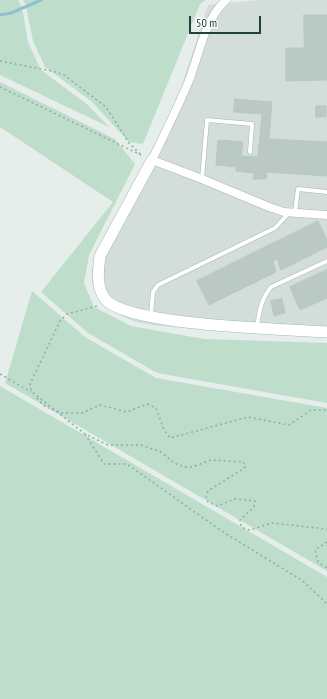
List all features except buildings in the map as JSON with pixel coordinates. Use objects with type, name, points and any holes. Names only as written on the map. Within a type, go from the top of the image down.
[{"type":"street","points":[[226,0],[210,22],[186,87],[146,159],[100,256],[98,273],[100,286],[106,299],[113,306],[151,317],[229,326],[327,332]]},
{"type":"street","points":[[146,159],[202,179],[269,207],[293,212],[327,215]]},
{"type":"lane","points":[[202,179],[207,120],[252,124],[250,152]]},
{"type":"lane","points":[[151,317],[153,292],[158,285],[275,228],[293,212],[298,189],[327,192]]},
{"type":"lane","points":[[256,327],[260,304],[265,294],[271,287],[327,261]]},
{"type":"path","points":[[0,62],[52,71],[64,76],[106,107],[128,143],[146,159]]},
{"type":"path","points":[[0,87],[146,159]]},
{"type":"path","points":[[32,392],[30,384],[60,321],[67,314],[97,306],[99,301]]},
{"type":"path","points":[[0,374],[32,392],[50,408],[85,434],[108,445],[141,445],[161,452],[174,463],[185,467],[192,467],[210,460],[243,462],[246,466],[243,469],[208,491],[206,496],[208,502],[217,506],[235,499],[255,501],[254,508],[240,520],[241,526],[245,529],[250,530],[272,523],[327,530]]},
{"type":"path","points":[[50,408],[62,412],[82,413],[100,405],[127,412],[147,404],[156,408],[164,430],[170,438],[248,417],[289,425],[311,410],[327,410]]},
{"type":"path","points":[[85,434],[104,464],[127,464],[223,532],[303,581],[327,604]]},
{"type":"path","points":[[327,542],[315,550],[318,562],[327,568]]},
{"type":"shaded area","points":[[259,0],[327,0],[327,338],[158,326],[135,322],[120,315],[98,296],[92,283],[92,268],[96,253],[149,158],[179,94],[208,5]]},
{"type":"green space","points":[[0,0],[18,0],[22,7],[28,42],[41,70],[88,105],[109,127],[0,75]]},
{"type":"green space","points":[[23,0],[206,0],[200,4],[143,144],[129,142],[91,101],[45,67],[33,41],[26,6]]},
{"type":"green space","points":[[0,82],[115,139],[135,164],[89,255],[84,283],[94,307],[131,326],[204,339],[327,343],[327,403],[157,373],[88,333],[41,292],[113,202],[0,127]]},
{"type":"green space","points":[[32,291],[85,337],[156,378],[327,408],[327,571],[5,383]]},
{"type":"green space","points":[[0,386],[327,577],[327,699],[0,699]]},
{"type":"waterway","points":[[0,15],[11,13],[41,0]]}]
